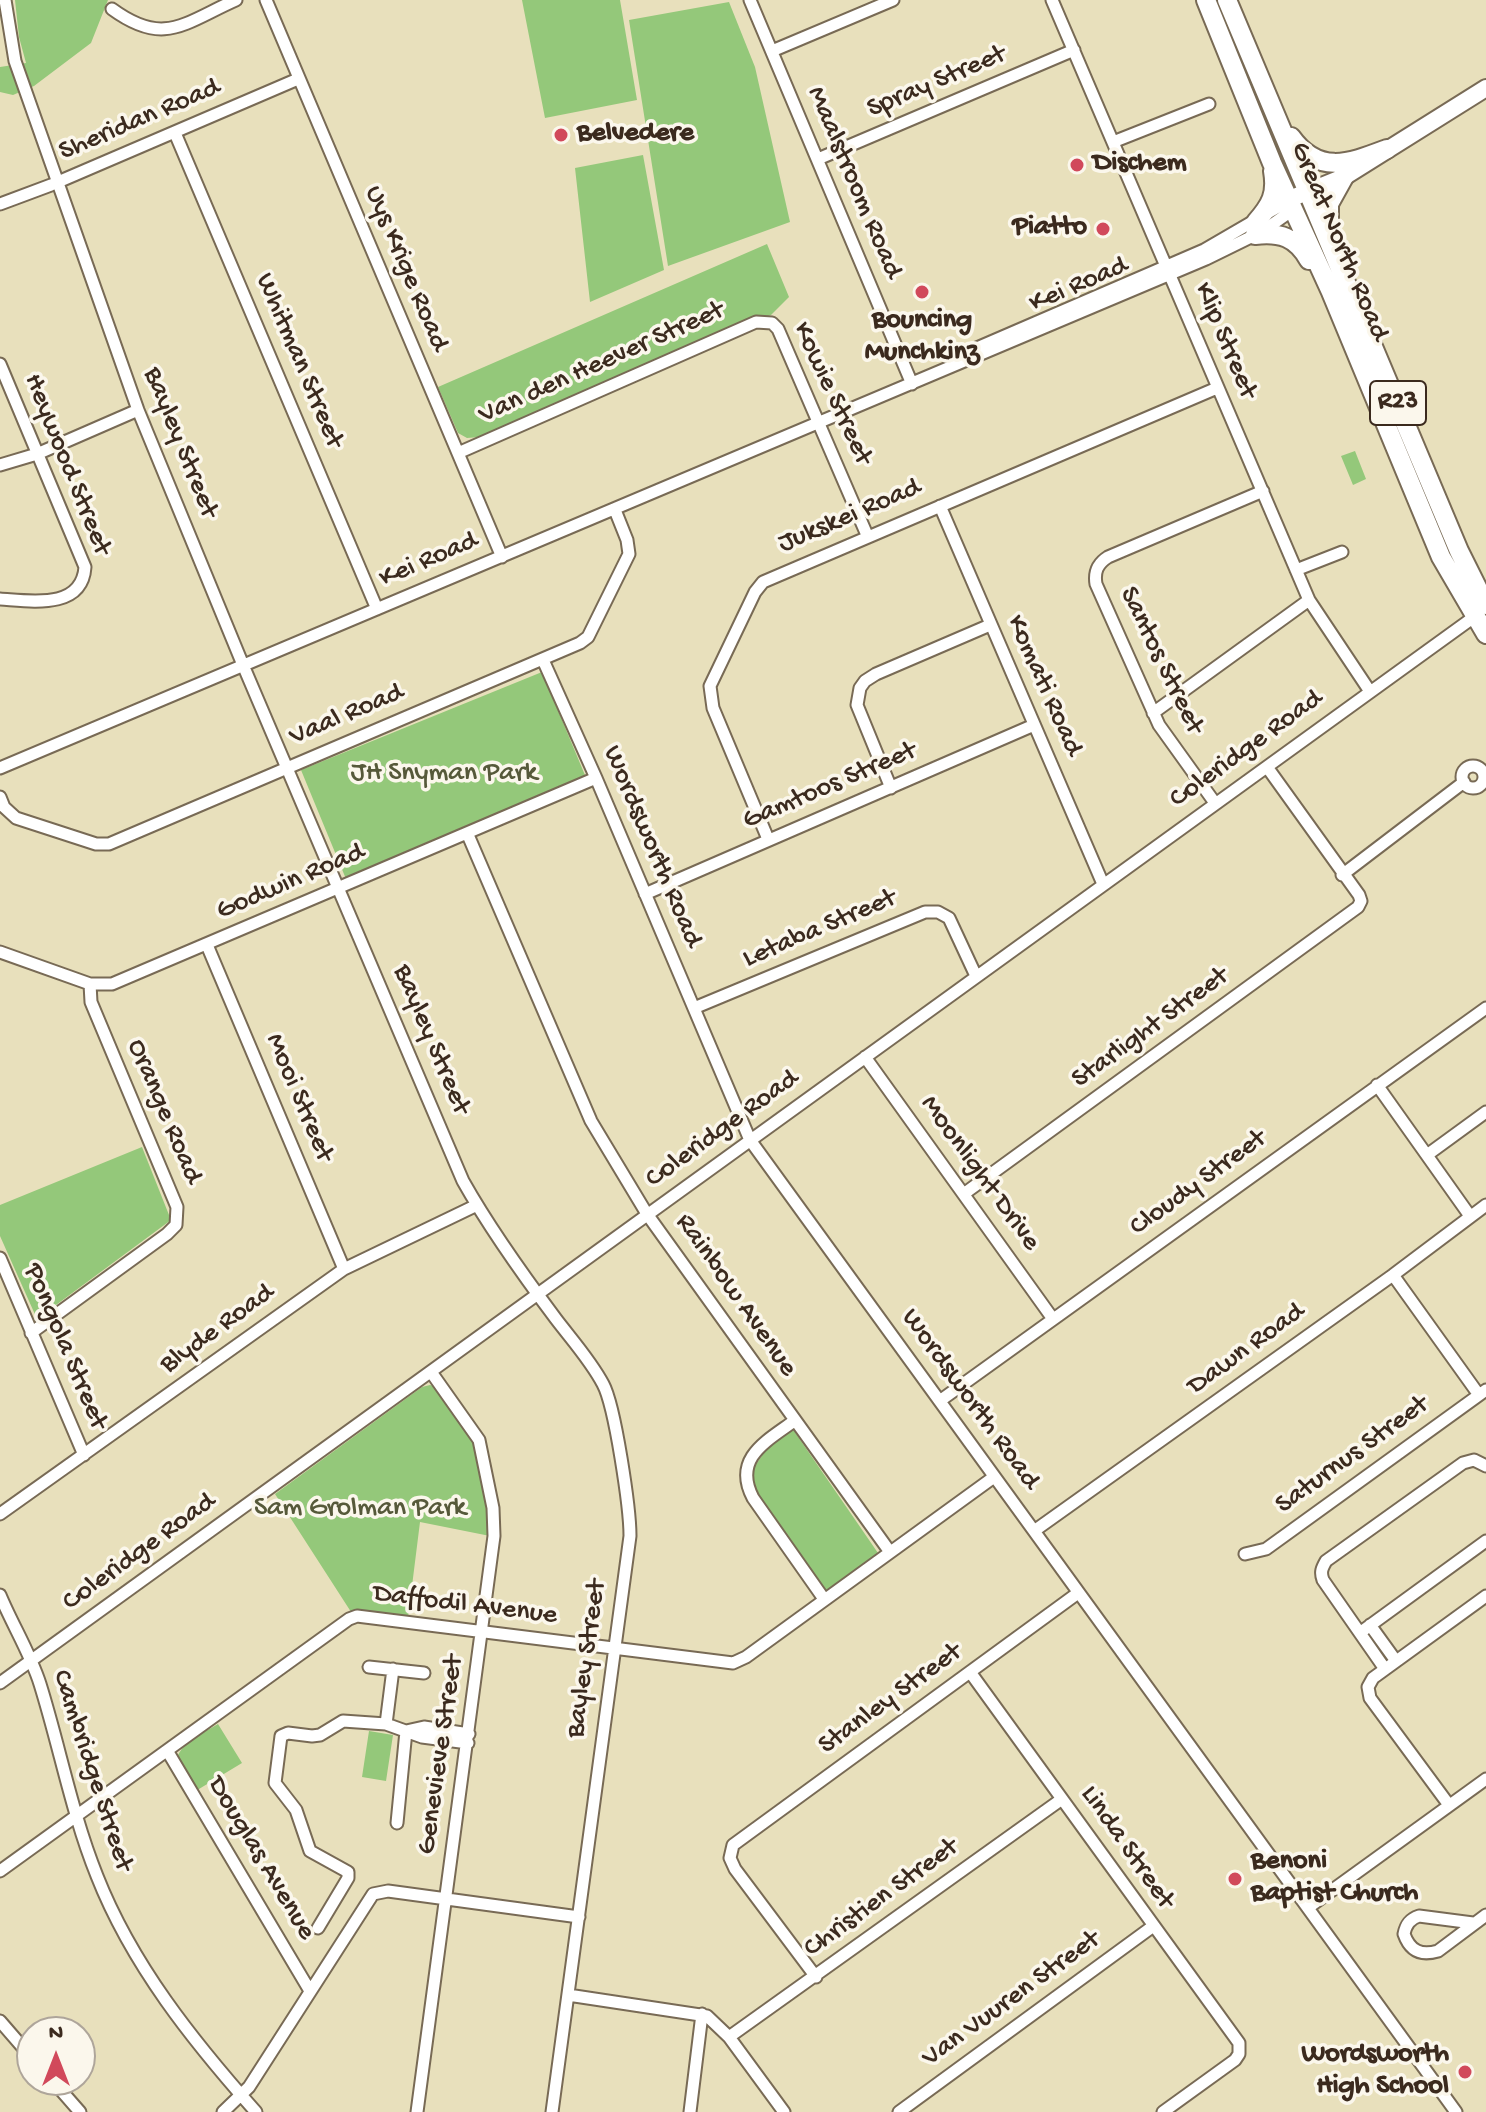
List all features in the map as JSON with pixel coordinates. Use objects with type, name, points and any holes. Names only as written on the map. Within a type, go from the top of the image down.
[{"type":"main road","name":"Great North Road","points":[[1206,0],[1272,163],[1329,240],[1464,563],[1486,634]]},
{"type":"main road","name":"Great North Road","points":[[1227,0],[1278,119],[1331,292],[1441,557],[1480,611]]},
{"type":"main road","points":[[1278,119],[1300,150],[1321,161],[1348,163],[1387,149]]},
{"type":"main road","points":[[1272,163],[1275,192],[1255,229],[1297,242],[1331,292]]},
{"type":"main road","points":[[1329,240],[1329,204],[1344,177]]},
{"type":"street","name":"Bayley Street","points":[[5,0],[15,61],[138,410],[463,1181],[607,1393],[630,1523],[552,2112]]},
{"type":"street","points":[[112,9],[128,21],[161,31],[236,0]]},
{"type":"street","name":"Uys Krige Road","points":[[266,0],[502,557]]},
{"type":"street","name":"Maalstroom Road","points":[[750,0],[910,382]]},
{"type":"street","points":[[772,51],[893,0]]},
{"type":"street","name":"Klip Street","points":[[1052,0],[1309,600],[1369,690]]},
{"type":"street","name":"Spray Street","points":[[818,159],[1074,50]]},
{"type":"street","name":"Sheridan Road","points":[[0,204],[298,79]]},
{"type":"street","points":[[1301,200],[1344,177],[1486,88]]},
{"type":"street","points":[[1113,142],[1209,104]]},
{"type":"street","name":"Whitman Street","points":[[175,133],[377,609]]},
{"type":"street","name":"Kei Road","points":[[0,768],[820,422],[910,382],[1003,335],[1168,270],[1255,229],[1301,200]]},
{"type":"street","name":"Van den Heever Street","points":[[458,453],[756,322],[766,322]]},
{"type":"street","name":"Kowie Street","points":[[766,322],[778,329],[867,535]]},
{"type":"street","name":"Heywood Street","points":[[0,364],[83,560],[84,576],[71,595],[45,601],[0,599]]},
{"type":"street","name":"Jukskei Road","points":[[768,839],[713,708],[710,686],[755,592],[763,582],[1217,388]]},
{"type":"street","points":[[0,465],[37,454],[138,410]]},
{"type":"street","name":"Santos Street","points":[[1215,803],[1168,740],[1153,713],[1096,584],[1097,567],[1108,557],[1263,491]]},
{"type":"street","name":"Komati Road","points":[[940,506],[1103,884]]},
{"type":"street","name":"Vaal Road","points":[[0,797],[4,807],[16,818],[96,844],[105,844],[580,643],[588,637],[627,560],[627,540],[615,510]]},
{"type":"street","points":[[1296,570],[1342,552]]},
{"type":"street","points":[[1153,713],[1309,600]]},
{"type":"street","name":"Coleridge Road","points":[[0,1683],[1480,611]]},
{"type":"street","points":[[891,788],[857,705],[860,688],[876,674],[990,625]]},
{"type":"street","name":"Wordsworth Road","points":[[543,660],[750,1140],[1456,2112]]},
{"type":"street","name":"Gamtoos Street","points":[[645,894],[1034,725]]},
{"type":"street","points":[[1267,767],[1342,875],[1464,782]]},
{"type":"street","name":"Godwin Road","points":[[0,952],[90,984],[112,984],[596,778]]},
{"type":"street","name":"Rainbow Avenue","points":[[468,835],[583,1106],[647,1214],[890,1552]]},
{"type":"street","name":"Starlight Street","points":[[965,1193],[1349,916],[1361,901],[1342,875]]},
{"type":"street","name":"Letaba Street","points":[[694,1008],[925,912],[938,912],[949,918],[976,976]]},
{"type":"street","name":"Mooi Street","points":[[207,945],[344,1269]]},
{"type":"street","name":"Orange Road","points":[[31,1333],[167,1234],[177,1220],[177,1207],[91,1002],[90,984]]},
{"type":"street","name":"Cloudy Street","points":[[941,1400],[1486,1008]]},
{"type":"street","name":"Moonlight Drive","points":[[865,1057],[1053,1319]]},
{"type":"street","points":[[1377,1085],[1470,1216]]},
{"type":"street","points":[[1427,1155],[1486,1112]]},
{"type":"street","name":"Blyde Road","points":[[0,1514],[344,1269],[477,1205]]},
{"type":"street","name":"Dawn Road","points":[[1034,1531],[1486,1205]]},
{"type":"street","name":"Pongola Street","points":[[0,1258],[84,1455]]},
{"type":"street","points":[[1393,1275],[1483,1393]]},
{"type":"street","name":"Genevieve Street","points":[[417,2112],[494,1536],[493,1508],[479,1440],[431,1372]]},
{"type":"street","name":"Saturnus Street","points":[[1245,1554],[1266,1549],[1483,1393]]},
{"type":"street","points":[[794,1421],[754,1452],[748,1465],[747,1482],[753,1498],[824,1599]]},
{"type":"street","points":[[1396,1661],[1323,1580],[1321,1573],[1326,1561],[1463,1463],[1472,1459],[1486,1466]]},
{"type":"street","name":"Daffodil Avenue","points":[[0,1871],[349,1619],[367,1616],[733,1663],[746,1657],[994,1477]]},
{"type":"street","points":[[1366,1628],[1486,1541]]},
{"type":"street","name":"Stanley Street","points":[[816,1977],[735,1869],[730,1858],[733,1845],[1078,1593]]},
{"type":"street","name":"Cambridge Street","points":[[0,1595],[39,1682],[76,1817],[97,1878],[121,1929],[195,2042],[256,2112]]},
{"type":"street","points":[[1449,1805],[1370,1698],[1369,1683],[1486,1596]]},
{"type":"street","points":[[1366,1628],[1385,1669]]},
{"type":"street","points":[[369,1667],[424,1673]]},
{"type":"street","points":[[386,1724],[393,1669]]},
{"type":"street","name":"Linda Street","points":[[970,1672],[1152,1927],[1236,2038],[1239,2052],[1235,2060],[1163,2112]]},
{"type":"street","points":[[318,1928],[348,1878],[348,1872],[308,1848],[296,1810],[275,1783],[278,1741],[285,1733],[320,1735],[343,1721],[386,1724],[422,1737],[468,1739]]},
{"type":"street","points":[[397,1823],[406,1731]]},
{"type":"street","name":"Douglas Avenue","points":[[168,1752],[310,1991]]},
{"type":"street","points":[[1309,1907],[1486,1779]]},
{"type":"street","name":"Christien Street","points":[[729,2037],[1062,1799]]},
{"type":"street","points":[[223,2112],[241,2095],[270,2056],[371,1896],[382,1891],[579,1917]]},
{"type":"street","points":[[1473,1923],[1419,1916],[1405,1926],[1404,1934],[1419,1954],[1428,1954],[1438,1951],[1486,1915]]},
{"type":"street","name":"Van Vuuren Street","points":[[899,2112],[1152,1927]]},
{"type":"street","points":[[568,1995],[702,2014],[729,2037],[784,2112]]},
{"type":"street","points":[[690,2112],[702,2014]]},
{"type":"street","points":[[0,2021],[16,2040]]},
{"type":"street","points":[[66,2096],[80,2112]]},
{"type":"green space","points":[[15,0],[108,0],[91,43],[34,86],[13,95],[0,92],[0,67],[26,63],[19,37]]},
{"type":"green space","points":[[522,0],[620,0],[637,100],[545,118]]},
{"type":"green space","points":[[729,2],[755,67],[790,222],[668,266],[629,20]]},
{"type":"green space","points":[[643,155],[664,270],[590,302],[575,168]]},
{"type":"green space","points":[[767,244],[789,297],[771,315],[480,437],[467,438],[458,433],[438,387]]},
{"type":"green space","points":[[1355,451],[1366,479],[1353,485],[1341,456]]},
{"type":"green space","name":"JH Snyman Park","points":[[542,672],[587,780],[346,879],[301,770]]},
{"type":"green space","points":[[142,1147],[171,1220],[37,1319],[0,1236],[0,1205]]},
{"type":"green space","name":"Sam Grolman Park","points":[[434,1386],[477,1448],[490,1536],[420,1522],[408,1618],[353,1615],[275,1494],[422,1387]]},
{"type":"green space","points":[[792,1428],[878,1553],[825,1595],[755,1498],[751,1472],[769,1445]]},
{"type":"green space","points":[[218,1724],[242,1763],[194,1792],[175,1763],[186,1744]]},
{"type":"green space","points":[[369,1731],[393,1735],[386,1781],[362,1777]]},
{"type":"place","name":"Belvedere","points":[[561,135]]},
{"type":"place","name":"Dischem","points":[[1077,165]]},
{"type":"place","name":"Piatto","points":[[1103,229]]},
{"type":"place","name":"Bouncing Munchkinz","points":[[922,292]]},
{"type":"place","name":"Benoni Baptist Church","points":[[1235,1879]]},
{"type":"place","name":"Wordsworth High School","points":[[1465,2072]]}]
